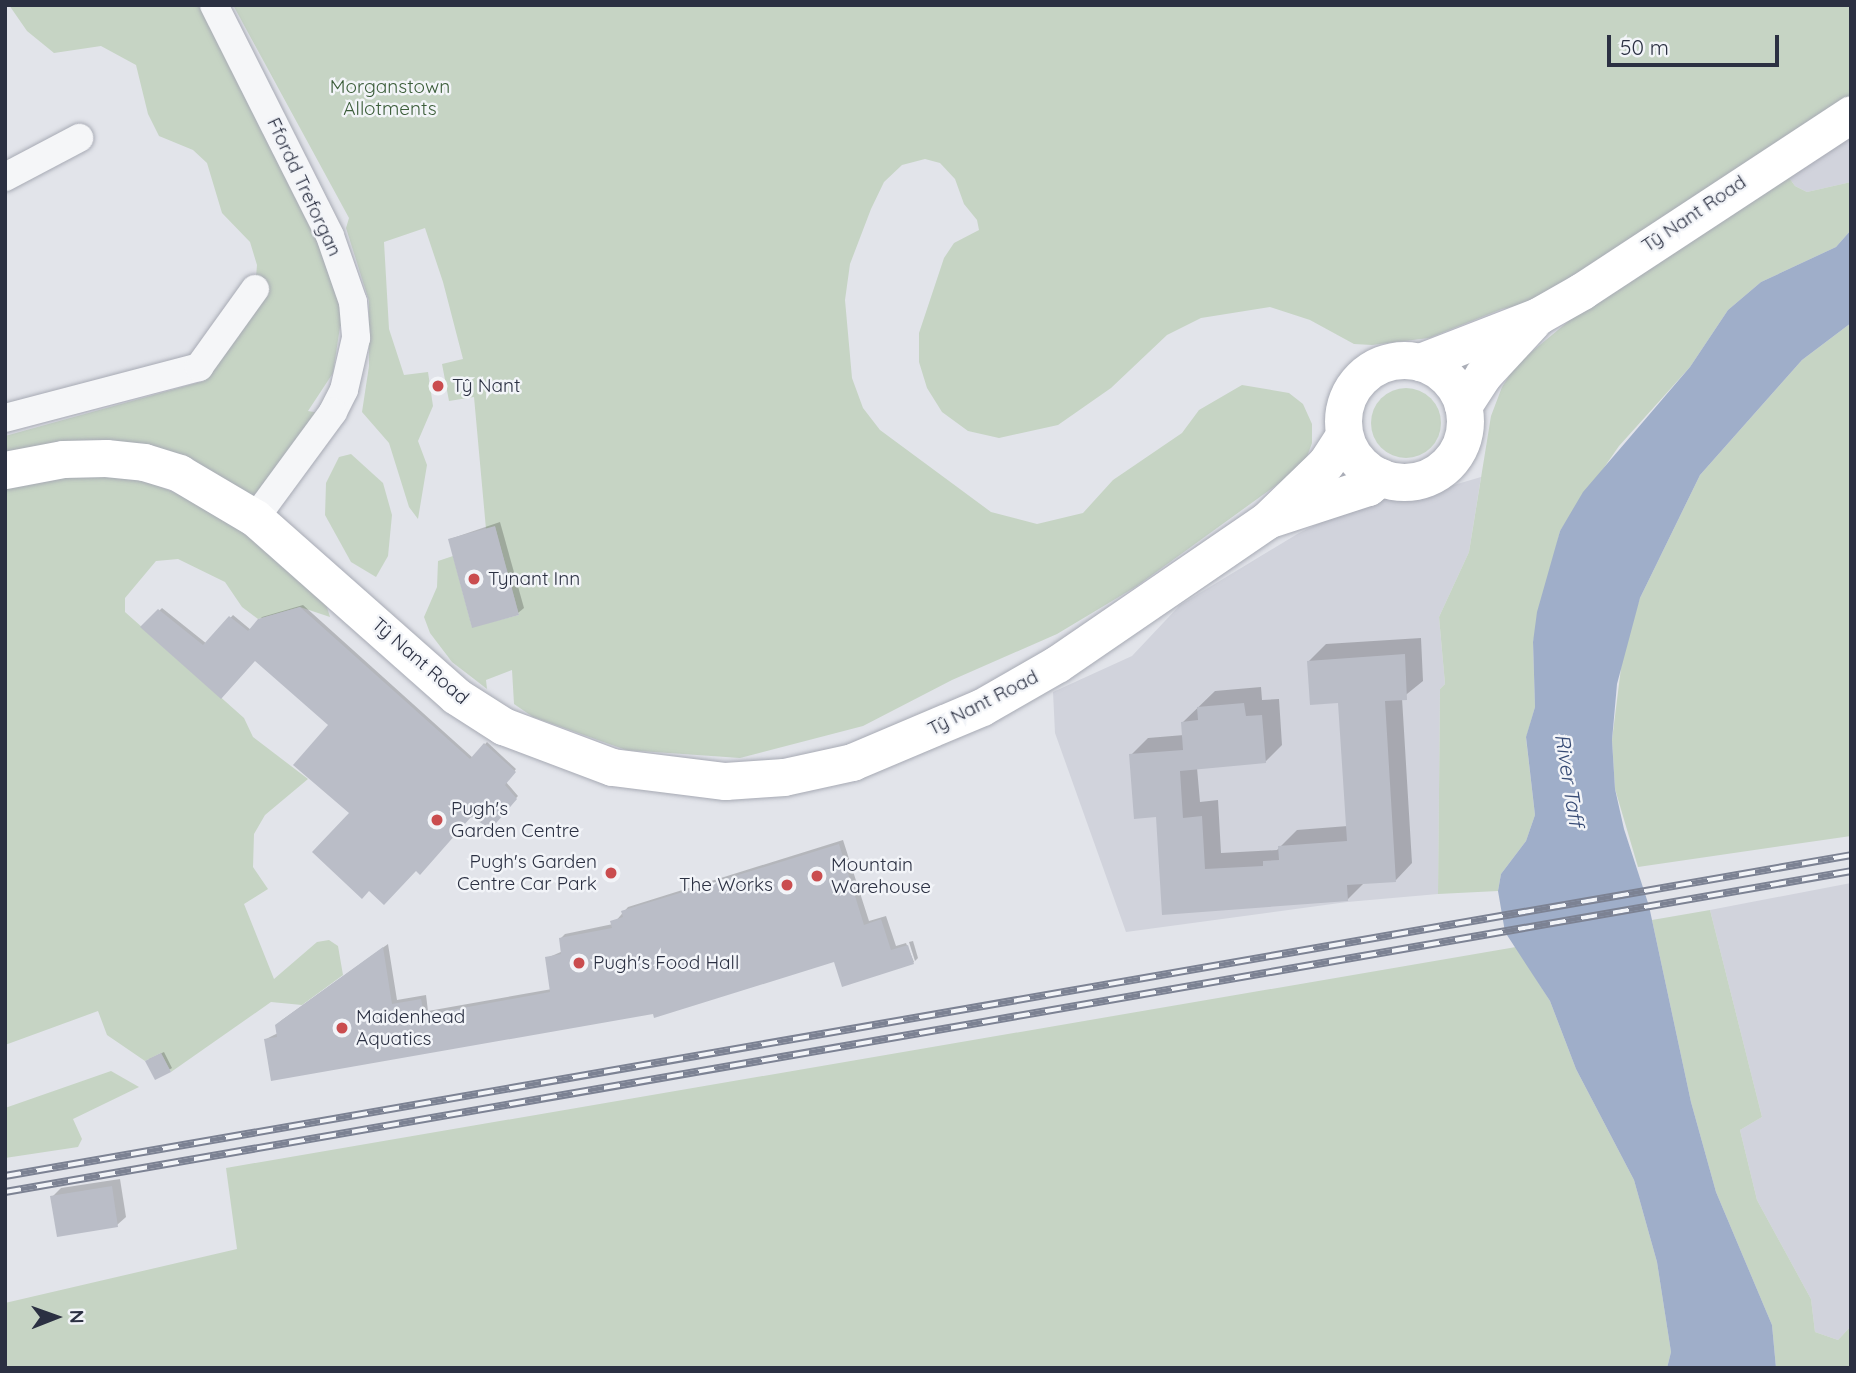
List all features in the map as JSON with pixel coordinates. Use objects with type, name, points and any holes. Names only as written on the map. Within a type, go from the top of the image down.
[{"type":"main road","name":"Tŷ Nant Road","points":[[5,470],[63,459],[144,462],[220,494],[255,518],[456,696],[503,726],[612,767],[725,781],[784,777],[852,762],[982,707],[1057,664],[1266,521],[1326,463],[1344,435],[1343,414],[1349,393],[1362,376],[1380,365],[1420,362],[1538,316],[1851,114]]},
{"type":"main road","name":"Tŷ Nant Road","points":[[1266,521],[1368,487],[1380,477],[1411,482],[1432,476],[1448,463],[1465,427],[1463,406],[1483,375],[1538,316]]},
{"type":"main road","points":[[1420,362],[1447,379],[1463,406]]},
{"type":"main road","points":[[1344,435],[1352,455],[1380,477]]},
{"type":"street","name":"Ffordd Treforgan","points":[[214,5],[330,236],[353,302],[356,338],[344,390],[333,412],[255,518]]},
{"type":"street","points":[[5,177],[79,138]]},
{"type":"street","points":[[5,418],[199,367],[255,289]]},
{"type":"shaded area","points":[[1851,135],[1851,182],[1807,192],[1795,186],[1785,172]]},
{"type":"shaded area","points":[[1481,477],[1469,552],[1439,617],[1445,684],[1440,689],[1438,894],[1347,902],[1126,932],[1055,733],[1053,692],[1132,656],[1180,605],[1299,533],[1372,498],[1430,492]]},
{"type":"shaded area","points":[[1851,883],[1851,1326],[1838,1340],[1815,1332],[1811,1299],[1757,1200],[1740,1130],[1762,1117],[1710,910]]},
{"type":"green space","points":[[9,5],[214,5],[353,302],[340,327],[333,373],[308,411],[331,415],[255,518],[179,473],[5,470],[5,436],[204,381],[199,367],[255,289],[257,265],[250,242],[222,213],[207,163],[193,150],[159,136],[148,114],[136,65],[101,46],[54,53],[27,31]]},
{"type":"green space","name":"Morganstown Allotments","points":[[233,5],[1851,5],[1851,102],[1785,172],[1795,186],[1807,192],[1851,182],[1851,230],[1836,247],[1761,282],[1728,310],[1690,367],[1619,446],[1560,531],[1533,642],[1535,707],[1526,738],[1535,815],[1526,841],[1501,874],[1498,891],[1438,894],[1440,689],[1445,684],[1439,617],[1469,552],[1491,416],[1502,387],[1516,365],[1588,305],[1534,302],[1502,309],[1429,338],[1372,345],[1354,344],[1310,320],[1270,307],[1201,318],[1167,335],[1111,388],[1058,425],[999,438],[968,431],[942,412],[927,388],[919,362],[919,333],[944,258],[954,243],[979,230],[977,220],[964,204],[955,179],[940,163],[925,159],[902,165],[884,182],[871,209],[850,264],[845,300],[852,378],[863,408],[880,430],[991,512],[1037,524],[1083,513],[1113,480],[1182,433],[1199,410],[1242,385],[1289,393],[1303,404],[1312,424],[1312,443],[1304,465],[1137,586],[1057,634],[952,680],[863,726],[740,758],[626,750],[533,717],[514,704],[512,670],[486,680],[487,689],[452,662],[430,633],[424,617],[437,587],[438,561],[453,556],[472,627],[519,615],[495,527],[486,529],[474,397],[449,401],[442,364],[463,359],[443,282],[425,228],[384,242],[389,329],[404,375],[428,372],[433,406],[418,441],[427,465],[418,519],[409,507],[389,443],[362,412],[369,366],[369,301],[346,228],[349,218]]},
{"type":"green space","points":[[1851,323],[1851,836],[1638,867],[1615,789],[1612,740],[1624,644],[1640,598],[1700,475],[1802,360]]},
{"type":"green space","points":[[1413,388],[1426,394],[1435,403],[1439,409],[1439,437],[1431,448],[1420,456],[1399,458],[1381,448],[1373,437],[1371,416],[1381,398],[1392,390]]},
{"type":"green space","points":[[351,454],[383,483],[392,515],[388,556],[376,577],[351,562],[325,515],[326,483],[339,457]]},
{"type":"green space","points":[[64,471],[146,481],[203,504],[292,559],[325,601],[330,617],[300,607],[258,619],[242,607],[225,582],[178,559],[156,561],[125,598],[125,612],[244,718],[253,737],[308,779],[265,815],[254,834],[253,867],[268,889],[244,904],[274,979],[317,942],[329,940],[338,946],[343,975],[302,1005],[271,1002],[171,1072],[161,1053],[145,1061],[107,1035],[98,1011],[5,1045],[5,484]]},
{"type":"green space","points":[[1710,910],[1762,1117],[1740,1130],[1757,1200],[1811,1299],[1815,1332],[1838,1340],[1851,1326],[1851,1368],[1776,1368],[1772,1325],[1716,1192],[1691,1102],[1652,920]]},
{"type":"green space","points":[[1516,947],[1550,1001],[1576,1069],[1634,1180],[1657,1262],[1671,1352],[1667,1368],[5,1368],[5,1303],[237,1249],[226,1168]]},
{"type":"green space","points":[[111,1071],[139,1087],[73,1119],[82,1139],[78,1147],[5,1158],[5,1108]]},
{"type":"water","name":"River Taff","points":[[1851,230],[1851,323],[1802,360],[1700,475],[1640,598],[1617,684],[1612,740],[1615,789],[1624,829],[1649,906],[1691,1102],[1716,1192],[1772,1325],[1776,1368],[1667,1368],[1671,1352],[1657,1262],[1634,1180],[1576,1069],[1550,1001],[1505,932],[1498,891],[1501,874],[1526,841],[1535,815],[1526,737],[1535,707],[1533,642],[1537,612],[1560,531],[1583,492],[1690,367],[1728,310],[1761,282],[1836,247]]},
{"type":"building","points":[[495,526],[519,615],[472,628],[448,539]]},
{"type":"building","points":[[300,607],[470,759],[484,743],[516,772],[505,785],[517,799],[491,829],[471,817],[420,875],[416,871],[384,905],[369,891],[362,899],[312,852],[349,813],[293,765],[328,725],[255,661],[221,699],[140,627],[158,609],[203,645],[229,616],[248,631],[258,619]]},
{"type":"building","points":[[1405,654],[1407,700],[1385,701],[1396,882],[1347,885],[1348,901],[1162,915],[1156,817],[1134,819],[1129,754],[1183,750],[1181,722],[1198,720],[1197,707],[1244,703],[1246,716],[1262,715],[1266,763],[1180,771],[1183,818],[1202,816],[1205,869],[1263,866],[1263,861],[1279,860],[1278,846],[1347,841],[1338,703],[1310,705],[1307,661]]},
{"type":"building","points":[[839,844],[864,925],[881,919],[891,950],[908,945],[914,964],[842,987],[834,962],[654,1018],[653,1014],[271,1081],[264,1039],[277,1037],[275,1025],[383,947],[392,1004],[421,999],[424,1015],[550,992],[545,957],[561,954],[559,938],[612,928],[610,921],[623,917],[621,911]]},
{"type":"building","points":[[161,1053],[171,1072],[155,1080],[145,1061]]},
{"type":"building","points":[[112,1186],[118,1227],[57,1237],[50,1196]]},
{"type":"railway","points":[[5,1176],[1851,855]]},
{"type":"railway","points":[[5,1192],[1851,871]]},
{"type":"place","name":"Tŷ Nant","points":[[438,386]]},
{"type":"place","name":"Tynant Inn","points":[[474,579]]},
{"type":"place","name":"Pugh's Garden Centre","points":[[437,820]]},
{"type":"place","name":"Pugh's Garden Centre Car Park","points":[[611,873]]},
{"type":"place","name":"Mountain Warehouse","points":[[817,876]]},
{"type":"place","name":"The Works","points":[[787,885]]},
{"type":"place","name":"Pugh's Food Hall","points":[[579,963]]},
{"type":"place","name":"Maidenhead Aquatics","points":[[342,1028]]}]
